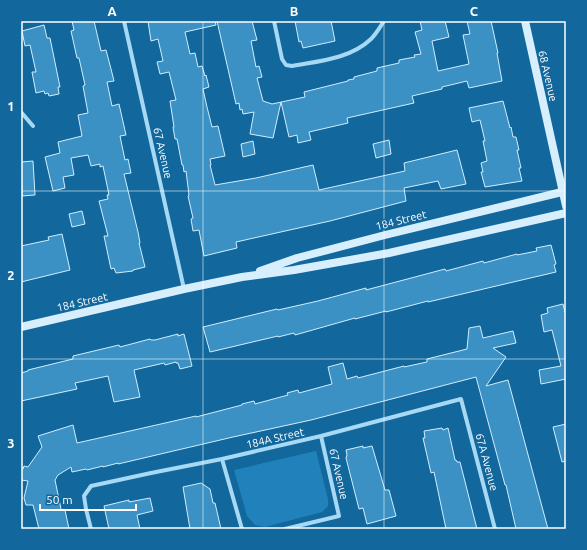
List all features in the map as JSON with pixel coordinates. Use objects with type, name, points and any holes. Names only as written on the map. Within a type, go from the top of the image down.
[{"type":"main road","name":"68 Avenue","points":[[525,21],[566,206]]},
{"type":"main road","name":"184 Street","points":[[242,277],[297,258],[384,235],[564,192]]},
{"type":"main road","name":"184 Street","points":[[21,327],[184,288],[376,255],[566,212]]},
{"type":"street","name":"67 Avenue","points":[[124,21],[184,288]]},
{"type":"street","points":[[274,21],[282,59],[286,64],[292,66],[342,56],[368,42],[384,21]]},
{"type":"street","points":[[21,112],[33,126]]},
{"type":"street","name":"184A Street","points":[[91,529],[84,496],[91,486],[150,473],[222,460],[321,436],[461,399]]},
{"type":"street","name":"67A Avenue","points":[[461,399],[495,529]]},
{"type":"street","name":"67 Avenue","points":[[285,529],[339,516],[321,436]]},
{"type":"street","points":[[222,460],[242,529]]},
{"type":"shaded area","points":[[316,451],[328,499],[328,506],[322,512],[265,527],[255,525],[247,516],[234,470]]},
{"type":"building","points":[[72,21],[94,21],[101,51],[106,50],[114,81],[107,82],[112,106],[119,104],[126,135],[120,136],[125,160],[128,159],[131,173],[124,174],[145,267],[133,271],[116,273],[114,268],[111,269],[104,236],[108,236],[99,201],[108,199],[107,195],[109,195],[103,166],[100,167],[100,164],[91,166],[88,155],[71,158],[74,175],[63,177],[65,188],[53,191],[45,157],[60,153],[58,142],[82,136],[78,115],[88,113],[83,86],[85,85],[71,31],[74,30]]},
{"type":"building","points":[[148,21],[215,21],[216,25],[185,32],[190,54],[195,53],[198,67],[202,66],[205,76],[206,75],[209,87],[203,89],[207,107],[212,127],[218,126],[225,156],[210,159],[215,185],[256,178],[313,165],[319,190],[405,171],[404,163],[457,150],[466,184],[441,189],[438,181],[404,188],[406,201],[330,221],[236,242],[237,248],[204,256],[199,230],[193,231],[191,219],[193,218],[188,196],[186,171],[184,172],[177,139],[175,139],[170,101],[176,100],[169,72],[160,74],[157,62],[163,61],[158,39],[151,41]]},
{"type":"building","points":[[217,21],[252,21],[257,40],[251,41],[256,67],[259,66],[262,77],[257,78],[263,101],[272,104],[281,102],[273,138],[250,134],[254,112],[243,114],[242,109],[240,110],[239,103],[236,104]]},
{"type":"building","points":[[295,21],[331,21],[335,41],[303,48],[301,41],[299,42]]},
{"type":"building","points":[[420,21],[445,21],[449,37],[432,41],[438,71],[469,64],[463,35],[470,34],[467,21],[491,21],[502,81],[469,88],[467,81],[412,96],[414,103],[347,118],[348,123],[309,132],[311,140],[298,143],[297,135],[289,137],[281,102],[305,97],[304,92],[348,81],[354,79],[354,77],[377,71],[377,68],[399,63],[399,60],[415,57],[414,55],[421,54],[415,32],[422,30]]},
{"type":"building","points":[[44,25],[47,38],[50,38],[60,87],[58,87],[59,94],[49,96],[48,93],[45,94],[44,91],[36,93],[32,72],[36,72],[30,45],[25,46],[22,31]]},
{"type":"building","points":[[503,101],[513,137],[516,137],[521,168],[519,168],[522,181],[485,187],[481,172],[483,172],[481,163],[487,161],[483,141],[485,141],[480,120],[472,122],[469,108]]},
{"type":"building","points":[[389,140],[391,154],[376,158],[373,144]]},
{"type":"building","points":[[253,141],[255,154],[243,157],[241,144]]},
{"type":"building","points":[[33,161],[35,195],[22,196],[21,162]]},
{"type":"building","points":[[82,211],[85,224],[72,227],[69,214]]},
{"type":"building","points":[[62,234],[70,270],[21,282],[21,246],[49,240],[48,237]]},
{"type":"building","points":[[551,245],[556,264],[554,265],[556,272],[355,318],[295,335],[294,333],[278,336],[210,352],[203,327],[277,309],[318,301],[366,288],[366,290],[445,269],[446,271],[483,261],[484,263],[517,254],[537,251],[536,248]]},
{"type":"building","points":[[563,304],[566,316],[566,379],[541,384],[539,370],[561,366],[552,330],[544,332],[541,315],[548,313],[547,308]]},
{"type":"building","points":[[480,326],[483,338],[513,331],[516,343],[493,348],[506,357],[486,386],[508,380],[548,529],[516,529],[506,485],[476,377],[311,420],[118,464],[72,472],[71,467],[58,475],[55,480],[61,510],[65,510],[69,529],[39,529],[33,505],[26,505],[24,498],[28,481],[21,480],[21,469],[23,469],[24,466],[28,467],[42,447],[38,436],[73,425],[77,443],[196,417],[254,401],[255,404],[288,395],[287,393],[298,390],[299,393],[332,384],[328,367],[343,363],[347,379],[357,376],[358,378],[404,366],[427,362],[427,359],[467,349],[469,328]]},
{"type":"building","points":[[178,334],[178,336],[184,334],[192,366],[180,369],[178,363],[176,362],[165,365],[164,363],[134,370],[140,397],[114,402],[108,376],[75,383],[77,389],[21,401],[21,373],[28,370],[73,359],[73,356],[119,345],[120,347],[150,339],[155,340]]},
{"type":"building","points":[[566,424],[566,461],[562,462],[553,427]]},
{"type":"building","points":[[442,428],[443,430],[448,428],[455,460],[460,462],[477,529],[446,529],[434,472],[431,473],[423,438],[425,438],[424,431]]},
{"type":"building","points":[[363,446],[363,448],[372,446],[385,490],[389,490],[396,516],[367,524],[363,508],[359,509],[346,458],[346,450]]},
{"type":"building","points":[[201,483],[210,489],[221,529],[190,529],[183,487]]},
{"type":"building","points":[[150,498],[153,511],[137,515],[140,529],[109,529],[104,506],[129,500],[129,502]]}]
